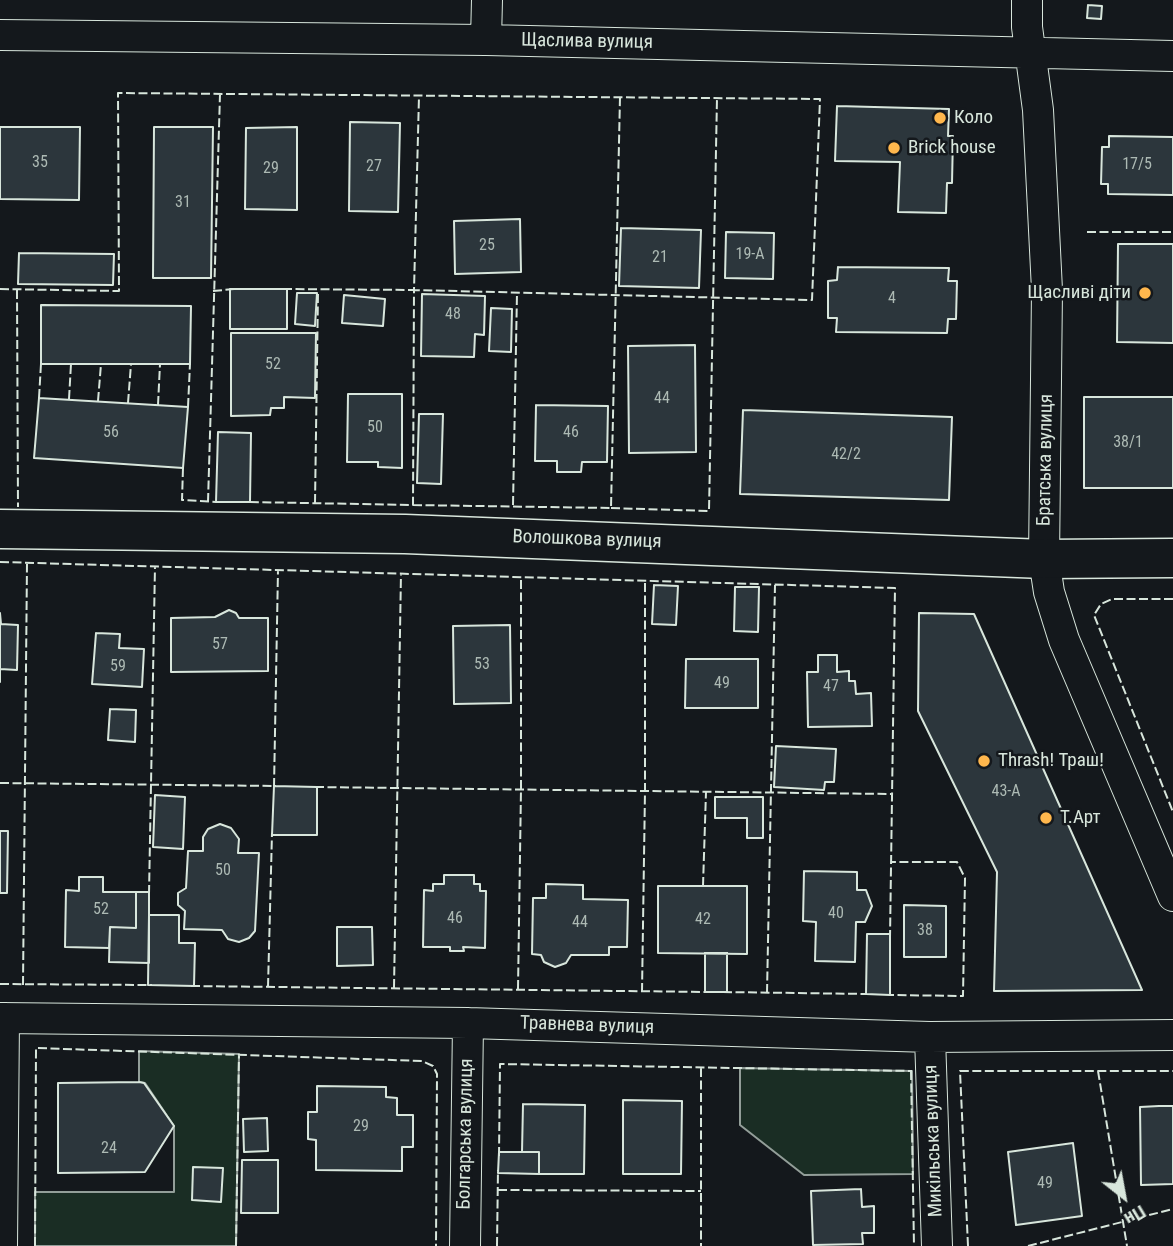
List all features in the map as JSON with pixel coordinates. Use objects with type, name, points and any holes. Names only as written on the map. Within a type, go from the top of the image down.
[{"type":"street","points":[[486,0],[486,40]]},
{"type":"street","name":"Братська вулиця","points":[[1027,0],[1027,27],[1038,110],[1048,290],[1044,559],[1049,592],[1063,640],[1173,896]]},
{"type":"street","name":"Щаслива вулиця","points":[[0,36],[486,40],[1173,56]]},
{"type":"street","name":"Волошкова вулиця","points":[[0,529],[405,534],[1044,559],[1173,558]]},
{"type":"street","points":[[2,1018],[2,1246]]},
{"type":"street","name":"Травнева вулиця","points":[[2,1018],[468,1023],[930,1037],[1173,1035]]},
{"type":"street","name":"Болгарська вулиця","points":[[465,1246],[468,1023]]},
{"type":"street","name":"Микільська вулиця","points":[[930,1037],[937,1246]]},
{"type":"green space","points":[[139,1051],[239,1054],[236,1246],[35,1246],[35,1192],[174,1192],[174,1126],[145,1083],[139,1082]]},
{"type":"green space","points":[[740,1068],[912,1071],[913,1174],[804,1175],[740,1125]]},
{"type":"building","points":[[1088,5],[1102,6],[1101,19],[1087,18]]},
{"type":"building","name":"Brick house","points":[[837,106],[949,109],[948,136],[953,136],[952,183],[947,183],[946,213],[898,212],[900,162],[835,161]]},
{"type":"building","points":[[350,122],[400,123],[398,212],[349,211]]},
{"type":"building","points":[[0,127],[80,127],[79,200],[0,199]]},
{"type":"building","points":[[154,127],[213,127],[211,278],[153,278]]},
{"type":"building","points":[[297,127],[297,210],[245,209],[246,128]]},
{"type":"building","points":[[1109,136],[1173,137],[1173,195],[1108,194],[1108,184],[1101,184],[1102,147],[1109,147]]},
{"type":"building","points":[[520,219],[521,272],[455,274],[454,221]]},
{"type":"building","points":[[621,228],[701,230],[699,288],[619,286]]},
{"type":"building","points":[[726,232],[774,233],[773,279],[725,278]]},
{"type":"building","name":"Щасливі діти","points":[[1118,244],[1173,244],[1173,343],[1117,342]]},
{"type":"building","points":[[19,253],[114,254],[113,285],[18,284]]},
{"type":"building","points":[[838,267],[949,268],[948,281],[957,281],[956,319],[948,319],[947,333],[836,332],[837,318],[828,318],[828,281],[837,280]]},
{"type":"building","points":[[230,289],[287,289],[287,329],[230,329]]},
{"type":"building","points":[[297,293],[317,293],[315,326],[295,324]]},
{"type":"building","points":[[422,294],[485,296],[484,335],[475,334],[474,357],[421,356]]},
{"type":"building","points":[[344,295],[385,299],[383,326],[342,323]]},
{"type":"building","points":[[41,305],[191,306],[190,364],[41,364]]},
{"type":"building","points":[[491,308],[512,309],[511,352],[489,351]]},
{"type":"building","points":[[231,333],[316,333],[315,398],[284,397],[284,408],[271,408],[270,415],[231,416]]},
{"type":"building","points":[[695,345],[696,452],[629,453],[628,346]]},
{"type":"building","points":[[348,394],[402,394],[402,468],[378,467],[378,462],[347,462]]},
{"type":"building","points":[[1084,397],[1173,397],[1173,488],[1084,488]]},
{"type":"building","points":[[39,398],[188,407],[183,468],[34,458]]},
{"type":"building","points":[[536,405],[608,406],[607,462],[582,462],[581,472],[557,472],[557,461],[535,461]]},
{"type":"building","points":[[743,410],[952,417],[949,500],[740,494]]},
{"type":"building","points":[[419,414],[443,414],[441,484],[417,483]]},
{"type":"building","points":[[218,432],[251,433],[250,502],[216,502]]},
{"type":"building","points":[[654,585],[678,586],[676,625],[652,624]]},
{"type":"building","points":[[735,587],[759,587],[758,632],[734,631]]},
{"type":"building","points":[[229,610],[239,618],[268,618],[268,671],[171,672],[171,618],[215,617]]},
{"type":"building","points":[[0,613],[1,624],[18,625],[17,670],[0,669]]},
{"type":"building","points":[[919,613],[974,614],[1142,990],[994,991],[997,872],[918,711]]},
{"type":"building","points":[[510,625],[511,703],[454,704],[453,626]]},
{"type":"building","points":[[96,633],[120,634],[119,648],[144,649],[142,687],[92,684]]},
{"type":"building","points":[[818,655],[837,655],[837,672],[849,671],[849,681],[855,681],[856,694],[871,693],[872,726],[808,727],[807,672],[818,672]]},
{"type":"building","points":[[686,659],[758,659],[758,708],[685,708]]},
{"type":"building","points":[[110,709],[136,710],[135,742],[108,740]]},
{"type":"building","points":[[776,746],[836,749],[834,782],[825,782],[824,790],[774,787]]},
{"type":"building","points":[[274,786],[317,787],[317,835],[272,835]]},
{"type":"building","points":[[155,795],[185,797],[183,849],[153,847]]},
{"type":"building","points":[[715,797],[763,797],[763,838],[747,838],[747,818],[715,818]]},
{"type":"building","points":[[220,824],[231,828],[239,839],[238,853],[259,853],[255,931],[249,938],[239,942],[228,939],[222,930],[184,929],[185,911],[178,905],[178,893],[186,888],[188,851],[203,851],[203,837],[208,829]]},
{"type":"building","points":[[0,831],[8,831],[7,893],[0,893]]},
{"type":"building","points":[[804,871],[857,872],[857,890],[866,890],[872,906],[865,922],[856,922],[855,962],[815,961],[816,922],[803,921]]},
{"type":"building","points":[[444,875],[474,875],[474,884],[480,884],[480,891],[486,891],[485,948],[463,947],[464,951],[450,951],[450,947],[423,947],[424,890],[433,891],[433,884],[444,884]]},
{"type":"building","points":[[79,877],[103,877],[103,892],[136,892],[136,928],[110,927],[109,948],[65,947],[66,890],[79,891]]},
{"type":"building","points":[[546,884],[583,885],[583,899],[628,900],[627,947],[609,947],[609,955],[571,955],[566,963],[555,967],[544,962],[541,955],[532,954],[533,898],[546,898]]},
{"type":"building","points":[[658,886],[747,886],[747,954],[658,953]]},
{"type":"building","points":[[136,892],[149,892],[149,963],[109,962],[110,927],[136,928]]},
{"type":"building","points":[[904,905],[946,906],[946,957],[904,957]]},
{"type":"building","points":[[149,915],[179,915],[179,943],[195,943],[194,986],[148,985]]},
{"type":"building","points":[[337,927],[372,927],[373,965],[337,966]]},
{"type":"building","points":[[867,934],[890,934],[890,995],[866,994]]},
{"type":"building","points":[[705,953],[727,953],[727,992],[705,992]]},
{"type":"building","points":[[58,1083],[144,1083],[174,1126],[145,1172],[58,1173]]},
{"type":"building","points":[[317,1086],[386,1087],[386,1097],[397,1098],[397,1115],[413,1115],[413,1147],[402,1147],[402,1171],[316,1170],[316,1140],[308,1139],[308,1112],[317,1112]]},
{"type":"building","points":[[623,1100],[682,1101],[681,1174],[623,1174]]},
{"type":"building","points":[[523,1104],[585,1105],[584,1174],[539,1174],[539,1152],[522,1152]]},
{"type":"building","points":[[1173,1106],[1173,1184],[1141,1185],[1140,1107]]},
{"type":"building","points":[[267,1118],[268,1151],[244,1152],[243,1119]]},
{"type":"building","points":[[1073,1143],[1082,1216],[1016,1225],[1008,1152]]},
{"type":"building","points":[[499,1152],[539,1152],[539,1174],[498,1173]]},
{"type":"building","points":[[242,1160],[278,1160],[278,1213],[241,1213]]},
{"type":"building","points":[[193,1167],[223,1168],[221,1202],[192,1200]]},
{"type":"building","points":[[861,1189],[862,1207],[874,1206],[874,1233],[862,1233],[863,1244],[813,1245],[811,1191]]},
{"type":"fence","points":[[0,289],[119,291],[118,93],[820,99],[812,300],[414,290],[413,505],[250,502]]},
{"type":"fence","points":[[208,502],[220,94]]},
{"type":"fence","points":[[283,289],[414,290],[419,96]]},
{"type":"fence","points":[[413,505],[611,508],[620,97]]},
{"type":"fence","points":[[611,508],[709,511],[717,98]]},
{"type":"fence","points":[[1087,232],[1173,232]]},
{"type":"fence","points":[[213,291],[234,289]]},
{"type":"fence","points":[[17,290],[18,507]]},
{"type":"fence","points":[[315,503],[318,293]]},
{"type":"fence","points":[[513,505],[517,293]]},
{"type":"fence","points":[[39,398],[41,364]]},
{"type":"fence","points":[[69,399],[71,364]]},
{"type":"fence","points":[[98,401],[101,364]]},
{"type":"fence","points":[[128,403],[131,364]]},
{"type":"fence","points":[[158,405],[160,364]]},
{"type":"fence","points":[[188,407],[190,364]]},
{"type":"fence","points":[[183,468],[182,500],[216,502]]},
{"type":"fence","points":[[0,562],[895,588],[890,938]]},
{"type":"fence","points":[[23,985],[27,563]]},
{"type":"fence","points":[[149,894],[155,566]]},
{"type":"fence","points":[[274,787],[278,570]]},
{"type":"fence","points":[[394,988],[401,573]]},
{"type":"fence","points":[[518,989],[521,577]]},
{"type":"fence","points":[[642,992],[645,581]]},
{"type":"fence","points":[[767,993],[775,585]]},
{"type":"fence","points":[[1173,599],[1112,599],[1101,604],[1094,615],[1173,812]]},
{"type":"fence","points":[[0,783],[276,786]]},
{"type":"fence","points":[[315,787],[891,794]]},
{"type":"fence","points":[[703,886],[706,792]]},
{"type":"fence","points":[[268,987],[272,833]]},
{"type":"fence","points":[[890,990],[890,995],[963,996],[965,878],[957,862],[891,862]]},
{"type":"fence","points":[[0,984],[152,985]]},
{"type":"fence","points":[[191,986],[709,992]]},
{"type":"fence","points":[[723,992],[866,994]]},
{"type":"fence","points":[[35,1246],[36,1048],[422,1061],[433,1066],[437,1074],[436,1246]]},
{"type":"fence","points":[[236,1246],[239,1054]]},
{"type":"fence","points":[[499,1156],[500,1064],[912,1071]]},
{"type":"fence","points":[[701,1068],[701,1246]]},
{"type":"fence","points":[[911,1071],[914,1246]]},
{"type":"fence","points":[[968,1246],[960,1071],[1173,1071]]},
{"type":"fence","points":[[1098,1071],[1127,1246]]},
{"type":"fence","points":[[497,1246],[498,1170]]},
{"type":"fence","points":[[498,1190],[701,1191]]},
{"type":"fence","points":[[1028,1246],[1173,1209]]},
{"type":"place","name":"Коло","points":[[940,118]]},
{"type":"place","name":"Brick house","points":[[894,148]]},
{"type":"place","name":"Щасливі діти","points":[[1145,293]]},
{"type":"place","name":"Thrash! Траш!","points":[[984,761]]},
{"type":"place","name":"Т.Арт","points":[[1046,818]]}]
